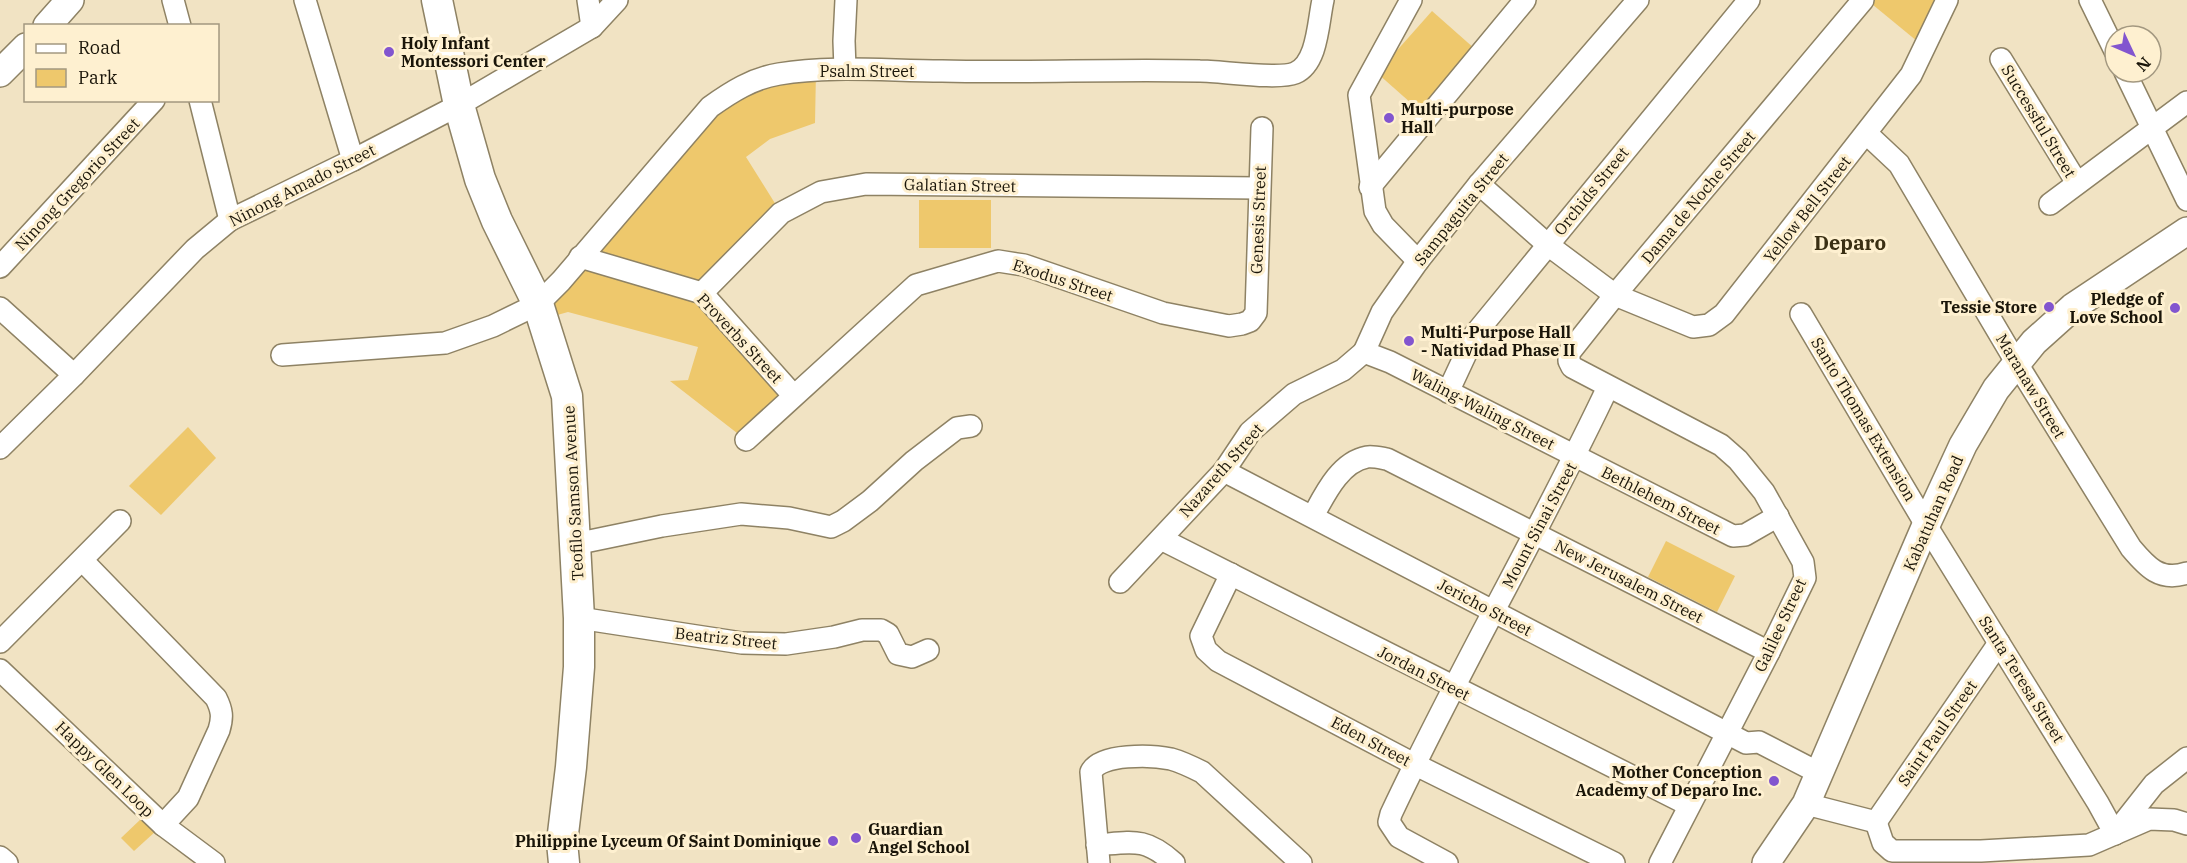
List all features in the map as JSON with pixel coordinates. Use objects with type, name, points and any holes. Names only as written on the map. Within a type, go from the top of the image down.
[{"type":"main road","name":"Teofilo Samson Avenue","points":[[436,0],[459,105],[480,179],[497,221],[538,304],[567,396],[579,618],[577,700],[562,842],[564,863]]},
{"type":"street","points":[[49,24],[70,0]]},
{"type":"street","points":[[173,0],[179,24]]},
{"type":"street","points":[[305,0],[353,160]]},
{"type":"street","points":[[588,0],[592,27]]},
{"type":"street","name":"Ninong Amado Street","points":[[0,448],[195,249],[230,220],[459,105],[592,27],[617,0]]},
{"type":"street","points":[[845,69],[846,0]]},
{"type":"street","name":"Psalm Street","points":[[538,304],[710,107],[738,87],[777,74],[845,69],[1203,71],[1259,75],[1293,74],[1306,66],[1312,54],[1323,0]]},
{"type":"street","points":[[1411,0],[1359,95],[1375,211],[1383,225],[1418,261]]},
{"type":"street","points":[[1370,187],[1525,0]]},
{"type":"street","name":"Sampaguita Street","points":[[1364,351],[1382,312],[1418,261],[1479,184],[1638,0]]},
{"type":"street","name":"Orchids Street","points":[[1448,392],[1475,334],[1749,0]]},
{"type":"street","name":"Dama de Noche Street","points":[[1608,387],[1572,367],[1569,353],[1863,0]]},
{"type":"street","name":"Yellow Bell Street","points":[[1479,184],[1548,245],[1615,295],[1693,327],[1709,326],[1724,314],[1911,75],[1947,0]]},
{"type":"street","points":[[2090,0],[2103,27]]},
{"type":"street","points":[[0,73],[24,49]]},
{"type":"street","name":"Successful Street","points":[[2001,59],[2077,183]]},
{"type":"street","points":[[2131,84],[2187,200]]},
{"type":"street","name":"Ninong Gregorio Street","points":[[0,267],[152,102]]},
{"type":"street","points":[[200,102],[230,220]]},
{"type":"street","points":[[2050,204],[2187,102]]},
{"type":"street","name":"Genesis Street","points":[[1256,313],[1258,188],[1262,128]]},
{"type":"street","name":"Maranaw Street","points":[[1867,134],[1899,164],[2016,362],[2131,548],[2147,567],[2163,575],[2187,573]]},
{"type":"street","name":"Galatian Street","points":[[702,293],[781,213],[821,192],[866,184],[1258,188]]},
{"type":"street","name":"Kabatuhan Road","points":[[1766,863],[1813,788],[1926,525],[1980,415],[1996,389],[2034,342],[2073,307],[2187,231]]},
{"type":"street","name":"Proverbs Street","points":[[580,257],[702,293],[794,395]]},
{"type":"street","name":"Exodus Street","points":[[746,440],[916,285],[998,261],[1024,265],[1163,313],[1229,326],[1250,321],[1256,313]]},
{"type":"street","points":[[282,355],[445,343],[493,326],[538,304]]},
{"type":"street","points":[[0,308],[74,375]]},
{"type":"street","name":"Santo Thomas Extension","points":[[1801,314],[1926,525]]},
{"type":"street","name":"Waling-Waling Street","points":[[1364,351],[1390,362],[1575,457]]},
{"type":"street","name":"Nazareth Street","points":[[1120,582],[1224,471],[1250,432],[1294,394],[1343,370],[1364,351]]},
{"type":"street","name":"Mount Sinai Street","points":[[1447,863],[1399,837],[1389,822],[1414,765],[1575,457],[1608,387]]},
{"type":"street","name":"Galilee Street","points":[[1608,387],[1721,445],[1738,460],[1764,492],[1778,516],[1803,562],[1805,578],[1659,863]]},
{"type":"street","points":[[575,544],[662,526],[741,514],[789,518],[831,527],[870,501],[914,461],[957,428],[971,426]]},
{"type":"street","name":"New Jerusalem Street","points":[[1314,516],[1326,492],[1344,469],[1367,457],[1387,459],[1769,652]]},
{"type":"street","name":"Bethlehem Street","points":[[1575,457],[1733,537],[1745,535],[1778,516]]},
{"type":"street","name":"Jericho Street","points":[[1224,471],[1746,742],[1752,754],[1876,822]]},
{"type":"street","points":[[0,642],[120,521]]},
{"type":"street","name":"Santa Teresa Street","points":[[1926,525],[2115,834]]},
{"type":"street","name":"Jordan Street","points":[[1161,539],[1689,805]]},
{"type":"street","points":[[82,560],[216,698],[221,710],[222,719],[219,730],[188,798],[163,825]]},
{"type":"street","name":"Eden Street","points":[[1231,574],[1201,636],[1206,651],[1218,661],[1414,765],[1614,863]]},
{"type":"street","name":"Beatriz Street","points":[[579,618],[753,643],[786,644],[874,629],[888,634],[898,654],[912,657],[928,650]]},
{"type":"street","name":"Saint Paul Street","points":[[1876,822],[1999,643]]},
{"type":"street","name":"Happy Glen Loop","points":[[0,670],[163,825],[214,863]]},
{"type":"street","points":[[1174,863],[1154,847],[1144,843],[1135,842],[1098,854],[1090,777],[1093,766],[1105,760],[1151,757],[1171,759],[1186,764],[1202,772],[1301,863]]},
{"type":"street","points":[[2115,834],[2154,784],[2187,758]]},
{"type":"street","points":[[1876,822],[1882,843],[1892,852],[1981,851],[2089,845],[2150,819],[2174,820],[2187,824]]},
{"type":"street","points":[[0,857],[7,863]]},
{"type":"green space","points":[[1867,0],[1945,0],[1923,46]]},
{"type":"green space","points":[[1432,11],[1475,49],[1420,111],[1377,73]]},
{"type":"green space","points":[[816,71],[815,123],[770,139],[746,157],[781,213],[702,293],[793,395],[746,440],[670,381],[688,380],[698,347],[568,312],[543,319],[580,257],[738,87]]},
{"type":"green space","points":[[919,200],[991,200],[991,248],[919,248]]},
{"type":"green space","points":[[188,427],[216,458],[161,515],[129,486]]},
{"type":"green space","points":[[1666,541],[1735,576],[1717,612],[1648,577]]},
{"type":"green space","points":[[142,818],[156,831],[134,851],[121,838]]},
{"type":"place","name":"Holy Infant Montessori Center","points":[[389,52]]},
{"type":"place","name":"Multi-purpose Hall","points":[[1389,118]]},
{"type":"place","name":"Tessie Store","points":[[2049,307]]},
{"type":"place","name":"Pledge of Love School","points":[[2175,308]]},
{"type":"place","name":"Multi-Purpose Hall - Natividad Phase II","points":[[1409,341]]},
{"type":"place","name":"Mother Conception Academy of Deparo Inc.","points":[[1774,781]]},
{"type":"place","name":"Guardian Angel School","points":[[856,838]]},
{"type":"place","name":"Philippine Lyceum Of Saint Dominique","points":[[833,841]]},
{"type":"district","name":"Deparo","points":[[1850,242]]}]
